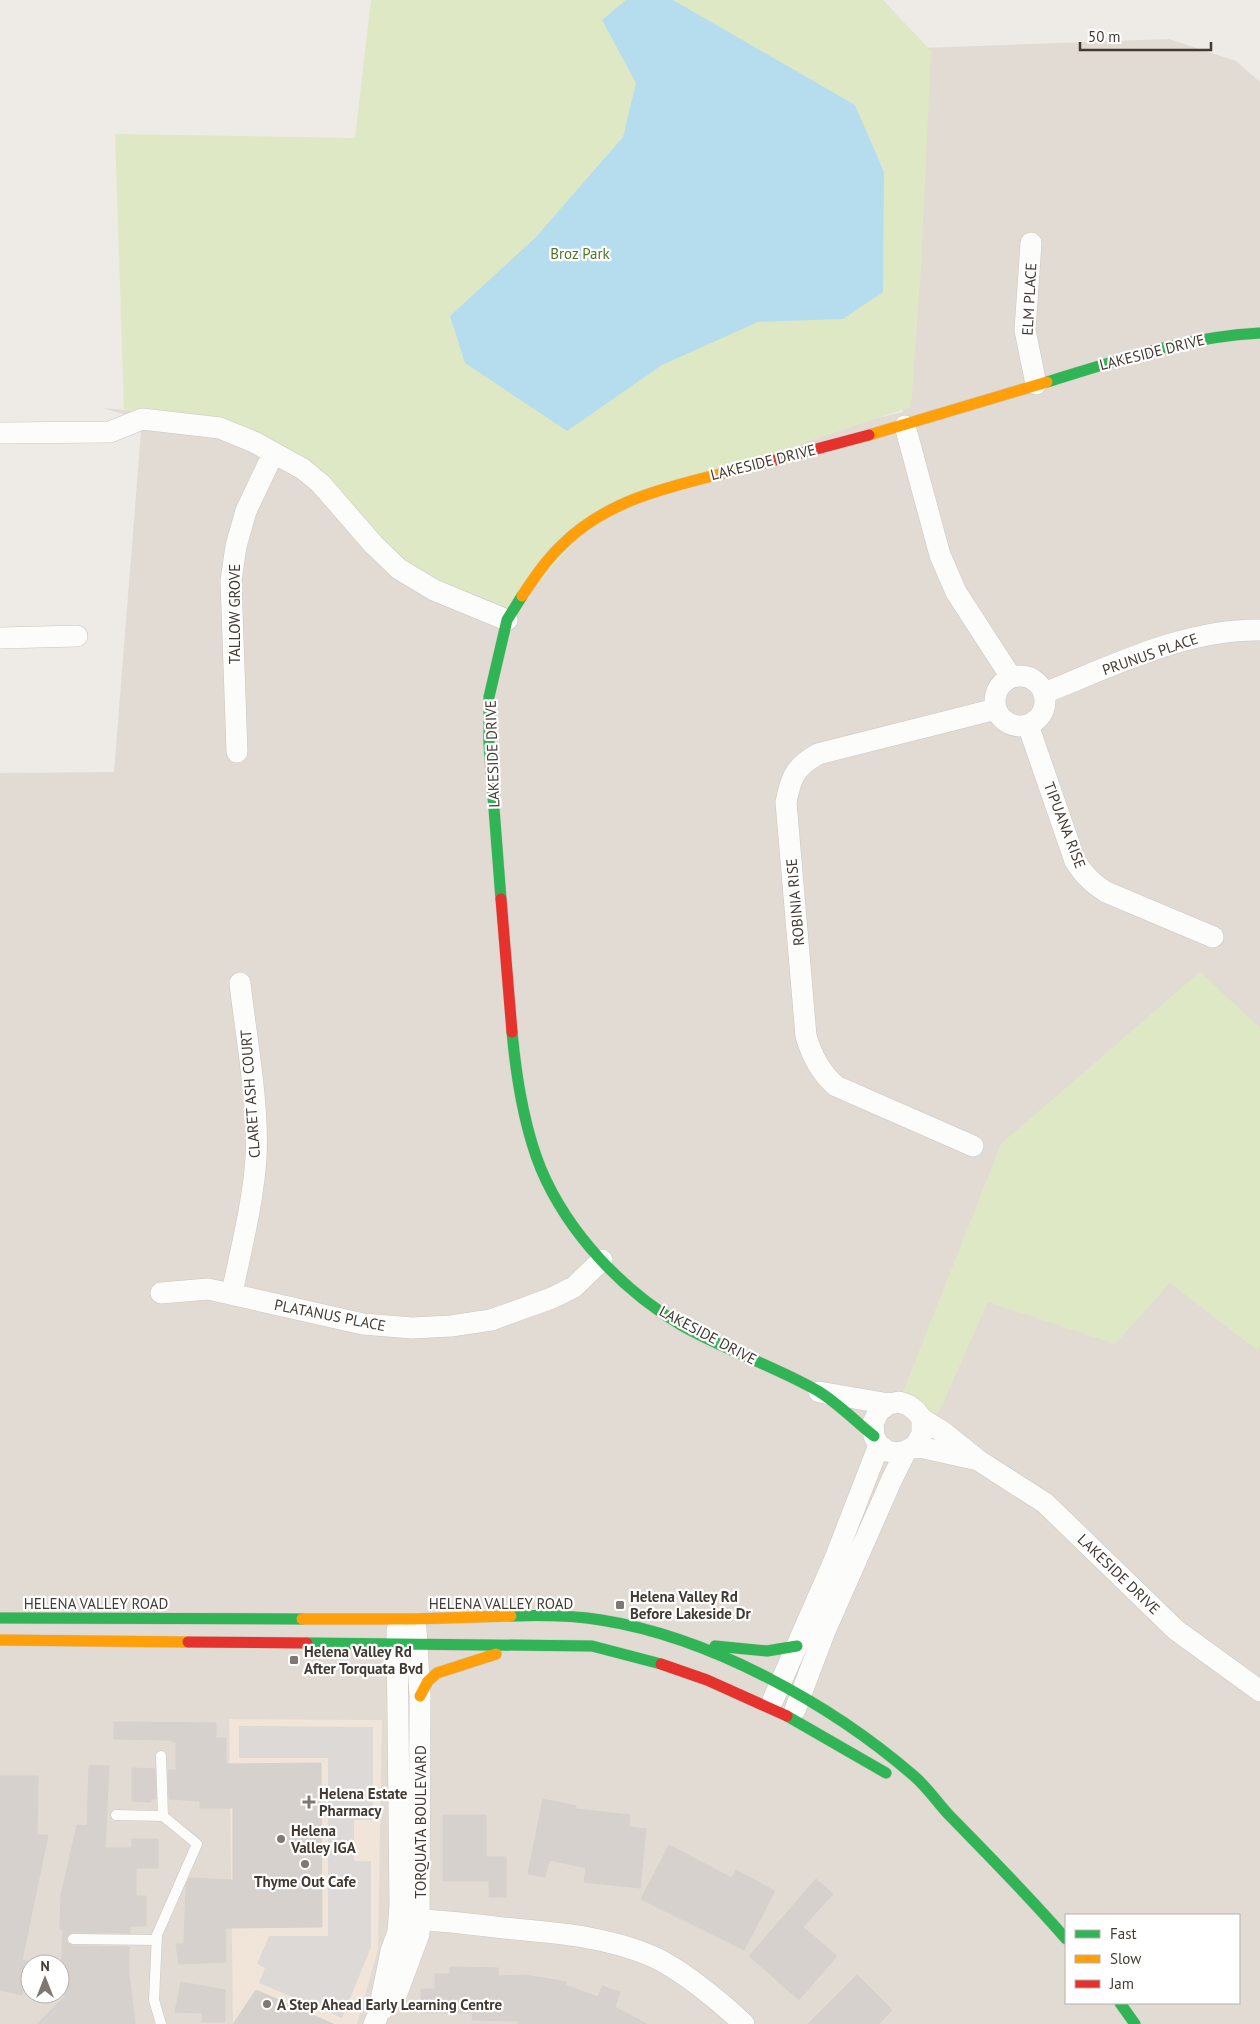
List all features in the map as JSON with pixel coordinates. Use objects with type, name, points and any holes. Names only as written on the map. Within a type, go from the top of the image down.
[{"type":"street","name":"ELM PLACE","points":[[1031,243],[1025,330],[1036,384]]},
{"type":"street","name":"LAKESIDE DRIVE","points":[[978,1460],[910,1449],[896,1453],[887,1450],[819,1392],[682,1325],[643,1299],[602,1260],[568,1219],[541,1169],[525,1114],[513,1042],[489,744],[489,697],[507,620],[535,576],[562,544],[592,521],[645,494],[905,426],[1036,384],[1168,345],[1224,335],[1260,333]]},
{"type":"street","points":[[0,433],[110,432],[142,419],[220,428],[254,442],[302,469],[321,484],[373,544],[399,569],[434,590],[507,620]]},
{"type":"street","points":[[905,426],[947,575],[1011,677]]},
{"type":"street","name":"TALLOW GROVE","points":[[237,752],[231,581],[236,546],[246,511],[273,454]]},
{"type":"street","name":"PRUNUS PLACE","points":[[1044,692],[1176,642],[1199,636],[1260,630]]},
{"type":"street","points":[[0,638],[77,636]]},
{"type":"street","points":[[1011,677],[1031,678],[1039,684],[1044,692],[1046,702],[1043,712],[1037,720],[1028,725],[1018,727],[1009,724],[1001,718],[996,710],[994,700],[997,690],[1003,682],[1011,677]]},
{"type":"street","name":"ROBINIA RISE","points":[[973,1146],[836,1086],[824,1076],[817,1064],[806,1036],[786,802],[795,772],[804,763],[818,754],[996,710]]},
{"type":"street","name":"TIPUANA RISE","points":[[1028,725],[1076,861],[1083,873],[1092,883],[1106,892],[1213,937]]},
{"type":"street","name":"CLARET ASH COURT","points":[[232,1293],[254,1182],[256,1155],[254,1116],[240,983]]},
{"type":"street","name":"PLATANUS PLACE","points":[[161,1293],[208,1290],[232,1293],[288,1308],[363,1324],[412,1328],[451,1326],[491,1320],[552,1298],[574,1287],[602,1260]]},
{"type":"street","name":"LAKESIDE DRIVE","points":[[819,1392],[889,1404],[899,1402],[916,1410],[922,1419],[943,1432],[978,1460],[1045,1503],[1176,1630],[1260,1691]]},
{"type":"street","points":[[769,1709],[834,1561],[876,1440],[873,1423],[879,1411],[889,1404]]},
{"type":"street","points":[[791,1719],[825,1631],[892,1479],[910,1449],[922,1434],[922,1419]]},
{"type":"street","name":"HELENA VALLEY ROAD","points":[[0,1618],[132,1616],[406,1619],[568,1616],[624,1624],[674,1638],[723,1659],[841,1721],[916,1777],[946,1812],[1016,1883],[1065,1938]]},
{"type":"street","name":"TORQUATA BOULEVARD","points":[[376,2020],[398,1926],[407,1644],[406,1619]]},
{"type":"street","points":[[674,1638],[738,1650],[762,1652],[782,1651],[797,1646]]},
{"type":"street","name":"HELENA VALLEY ROAD","points":[[0,1640],[592,1646],[636,1654],[699,1676],[791,1719],[903,1784],[946,1812]]},
{"type":"street","name":"TORQUATA BOULEVARD","points":[[376,2020],[397,1994],[420,1926],[420,1696],[407,1644]]},
{"type":"street","points":[[420,1696],[428,1681],[437,1673],[524,1645]]},
{"type":"street","points":[[398,1926],[420,1926],[437,1919],[503,1928],[587,1936],[650,1955],[688,1979],[727,2008],[744,2024]]},
{"type":"street","points":[[1121,2004],[1135,2024]]},
{"type":"lane","points":[[161,1756],[163,1816]]},
{"type":"lane","points":[[116,1816],[163,1816],[197,1844],[157,1934],[154,2000],[161,2024]]},
{"type":"lane","points":[[73,1939],[157,1940]]},
{"type":"shaded area","points":[[1169,39],[1236,61],[1260,82],[1260,2024],[0,2024],[0,773],[114,772],[142,419],[102,408],[252,421],[578,505],[759,447],[903,412],[922,48]]},
{"type":"shaded area","points":[[229,1719],[382,1720],[378,1949],[357,2024],[233,2024]]},
{"type":"shaded area","points":[[239,1726],[373,1727],[373,1820],[354,1820],[354,1861],[371,1861],[371,1947],[342,2018],[259,1983],[265,1968],[257,1964],[269,1936],[328,1936],[328,1758],[239,1758]]},
{"type":"green space","name":"Broz Park","points":[[371,0],[883,0],[931,51],[921,266],[911,407],[694,480],[592,521],[507,620],[434,590],[321,484],[220,428],[124,409],[115,134],[355,138]]},
{"type":"green space","points":[[1200,972],[1260,1028],[1260,1346],[1257,1350],[1170,1283],[1115,1344],[988,1302],[938,1414],[899,1402],[1001,1144]]},
{"type":"water","points":[[626,0],[673,0],[855,105],[884,172],[883,292],[843,319],[758,322],[662,365],[567,431],[465,363],[450,316],[536,237],[623,137],[636,83],[602,20]]},
{"type":"building","points":[[114,1722],[216,1723],[216,1738],[226,1738],[226,1764],[321,1763],[322,1927],[225,1928],[226,1962],[179,1964],[176,1944],[184,1944],[186,1886],[189,1878],[233,1880],[233,1808],[200,1808],[200,1801],[169,1799],[168,1770],[176,1770],[176,1742],[172,1742],[172,1740],[114,1739]]},
{"type":"building","points":[[89,1765],[109,1766],[105,1848],[132,1848],[132,1839],[158,1839],[158,1868],[136,1868],[136,1896],[146,1896],[146,1926],[130,1926],[130,1933],[73,1932],[66,1938],[67,1943],[73,1946],[129,1947],[129,1973],[135,2024],[37,2024],[57,2004],[70,2004],[70,1954],[62,1954],[63,1929],[60,1929],[61,1895],[77,1825],[87,1826]]},
{"type":"building","points":[[132,1768],[155,1769],[156,1799],[151,1799],[151,1802],[132,1801]]},
{"type":"building","points":[[0,1776],[38,1776],[37,1835],[48,1835],[23,1954],[20,1954],[20,1995],[0,1990]]},
{"type":"building","points":[[543,1799],[576,1806],[576,1809],[630,1815],[629,1827],[646,1829],[640,1888],[584,1882],[586,1868],[549,1860],[545,1877],[528,1874]]},
{"type":"building","points":[[443,1815],[486,1815],[486,1857],[506,1857],[506,1897],[489,1897],[489,1881],[443,1881]]},
{"type":"building","points":[[669,1845],[732,1878],[736,1870],[775,1891],[744,1950],[641,1899]]},
{"type":"building","points":[[816,1879],[833,1894],[803,1927],[837,1956],[799,2000],[749,1956]]},
{"type":"building","points":[[450,1967],[498,1968],[498,1976],[526,1975],[566,1982],[565,1985],[598,1997],[602,1986],[620,1992],[615,2007],[647,2024],[517,2024],[518,2021],[472,2020],[473,2013],[421,2013],[421,1989],[435,1989],[435,1974],[450,1974]]},
{"type":"building","points":[[857,1975],[892,2010],[879,2024],[808,2024]]},
{"type":"building","points":[[181,1982],[225,1990],[225,2022],[202,2022],[202,2013],[175,2012]]},
{"type":"building","name":"A Step Ahead Early Learning Centre","points":[[256,1990],[333,2024],[233,2024]]},
{"type":"traffic: fast","points":[[1047,382],[1178,344],[1232,335],[1260,333]]},
{"type":"traffic: fast","points":[[501,899],[489,744],[489,697],[507,620],[522,596]]},
{"type":"traffic: fast","points":[[512,1032],[522,1102],[535,1154],[552,1193],[566,1215],[599,1258],[638,1295],[659,1311],[698,1334],[818,1391],[874,1436]]},
{"type":"traffic: fast","points":[[511,1616],[578,1617],[642,1629],[684,1641],[726,1658],[767,1677],[807,1699],[881,1749],[919,1780],[949,1815],[1065,1938]]},
{"type":"traffic: fast","points":[[0,1618],[302,1619]]},
{"type":"traffic: fast","points":[[307,1643],[592,1646],[661,1664]]},
{"type":"traffic: fast","points":[[715,1646],[767,1651],[797,1646]]},
{"type":"traffic: fast","points":[[787,1716],[886,1773]]},
{"type":"traffic: fast","points":[[1121,2004],[1135,2024]]},
{"type":"traffic: slow","points":[[869,435],[1047,382]]},
{"type":"traffic: slow","points":[[522,596],[540,569],[556,551],[582,527],[605,513],[629,501],[655,492],[760,464]]},
{"type":"traffic: slow","points":[[302,1619],[414,1619],[511,1616]]},
{"type":"traffic: slow","points":[[0,1640],[188,1642]]},
{"type":"traffic: slow","points":[[420,1696],[428,1681],[437,1673],[496,1654]]},
{"type":"traffic: jam","points":[[760,464],[869,435]]},
{"type":"traffic: jam","points":[[501,899],[512,1032]]},
{"type":"traffic: jam","points":[[188,1642],[307,1643]]},
{"type":"traffic: jam","points":[[661,1664],[707,1680],[787,1716]]},
{"type":"place","name":"Helena Valley Rd Before Lakeside Dr","points":[[620,1605]]},
{"type":"place","name":"Helena Valley Rd After Torquata Bvd","points":[[294,1660]]},
{"type":"place","name":"Helena Estate Pharmacy","points":[[309,1802]]},
{"type":"place","name":"Helena Valley IGA","points":[[281,1839]]},
{"type":"place","name":"Thyme Out Cafe","points":[[305,1864]]},
{"type":"place","name":"A Step Ahead Early Learning Centre","points":[[267,2004]]}]
